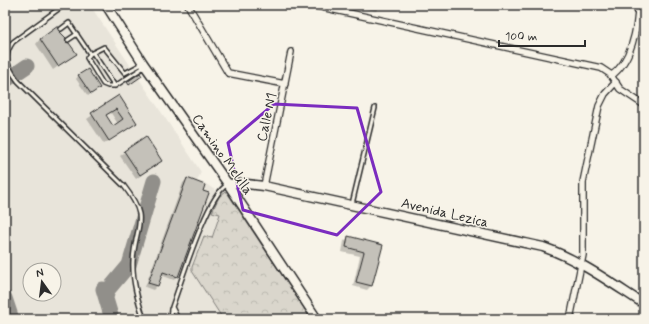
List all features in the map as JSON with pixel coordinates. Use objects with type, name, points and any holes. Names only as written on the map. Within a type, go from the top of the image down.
[{"type":"street","name":"Camino Melilla","points":[[106,5],[144,65],[228,184],[317,319]]},
{"type":"street","points":[[188,5],[228,73],[286,84]]},
{"type":"street","points":[[312,5],[591,65],[606,70],[625,93],[644,105]]},
{"type":"street","points":[[612,76],[621,67],[628,55],[636,22],[638,5]]},
{"type":"street","name":"Calle N1","points":[[264,186],[286,84],[291,52]]},
{"type":"street","points":[[570,319],[585,237],[582,202],[583,182],[599,106],[605,94],[616,82]]},
{"type":"street","name":"Avenida Lezica","points":[[228,184],[248,183],[264,186],[543,248],[566,256],[581,264],[644,304]]},
{"type":"lane","points":[[64,5],[13,42],[8,49],[7,63],[18,81],[119,181],[137,204],[140,220],[133,262],[137,297],[144,319]]},
{"type":"lane","points":[[60,29],[69,23],[115,86]]},
{"type":"lane","points":[[68,40],[77,34]]},
{"type":"lane","points":[[130,76],[128,73],[123,72],[107,48],[102,47],[91,53],[87,58],[88,62],[103,84],[115,86],[130,76],[144,65]]},
{"type":"lane","points":[[128,73],[144,65]]},
{"type":"lane","points":[[352,205],[375,108]]},
{"type":"lane","points":[[170,319],[172,307],[210,206],[220,189],[228,184]]},
{"type":"lane","points":[[172,307],[178,319]]},
{"type":"highlighted area","points":[[274,104],[357,108],[381,192],[337,235],[243,210],[228,143]]},
{"type":"shaded area","points":[[5,5],[90,5],[201,172],[197,181],[206,184],[222,195],[300,319],[5,319]]},
{"type":"green space","points":[[226,191],[311,319],[223,319],[192,271],[192,267],[204,236],[212,238],[220,214],[212,212],[219,197]]},
{"type":"building","points":[[58,26],[58,30],[66,38],[66,42],[69,43],[77,54],[58,66],[40,39]]},
{"type":"building","points":[[88,69],[100,88],[91,94],[78,75]]},
{"type":"building","points":[[140,73],[142,76],[129,85],[127,82]]},
{"type":"building","points":[[119,95],[137,123],[109,141],[91,113]],"holes":[[[116,109],[123,119],[113,126],[106,115]]]},
{"type":"building","points":[[146,136],[162,161],[140,175],[124,151]]},
{"type":"building","points":[[187,178],[205,185],[203,191],[209,193],[178,277],[163,272],[158,286],[148,283]]},
{"type":"building","points":[[348,236],[383,245],[372,286],[356,282],[364,252],[346,247]]},
{"type":"taxiway","points":[[5,81],[27,66]]},
{"type":"taxiway","points":[[106,298],[108,290],[129,265],[154,181]]},
{"type":"taxiway","points":[[103,289],[112,319]]},
{"type":"taxiway","points":[[5,298],[12,319]]}]
